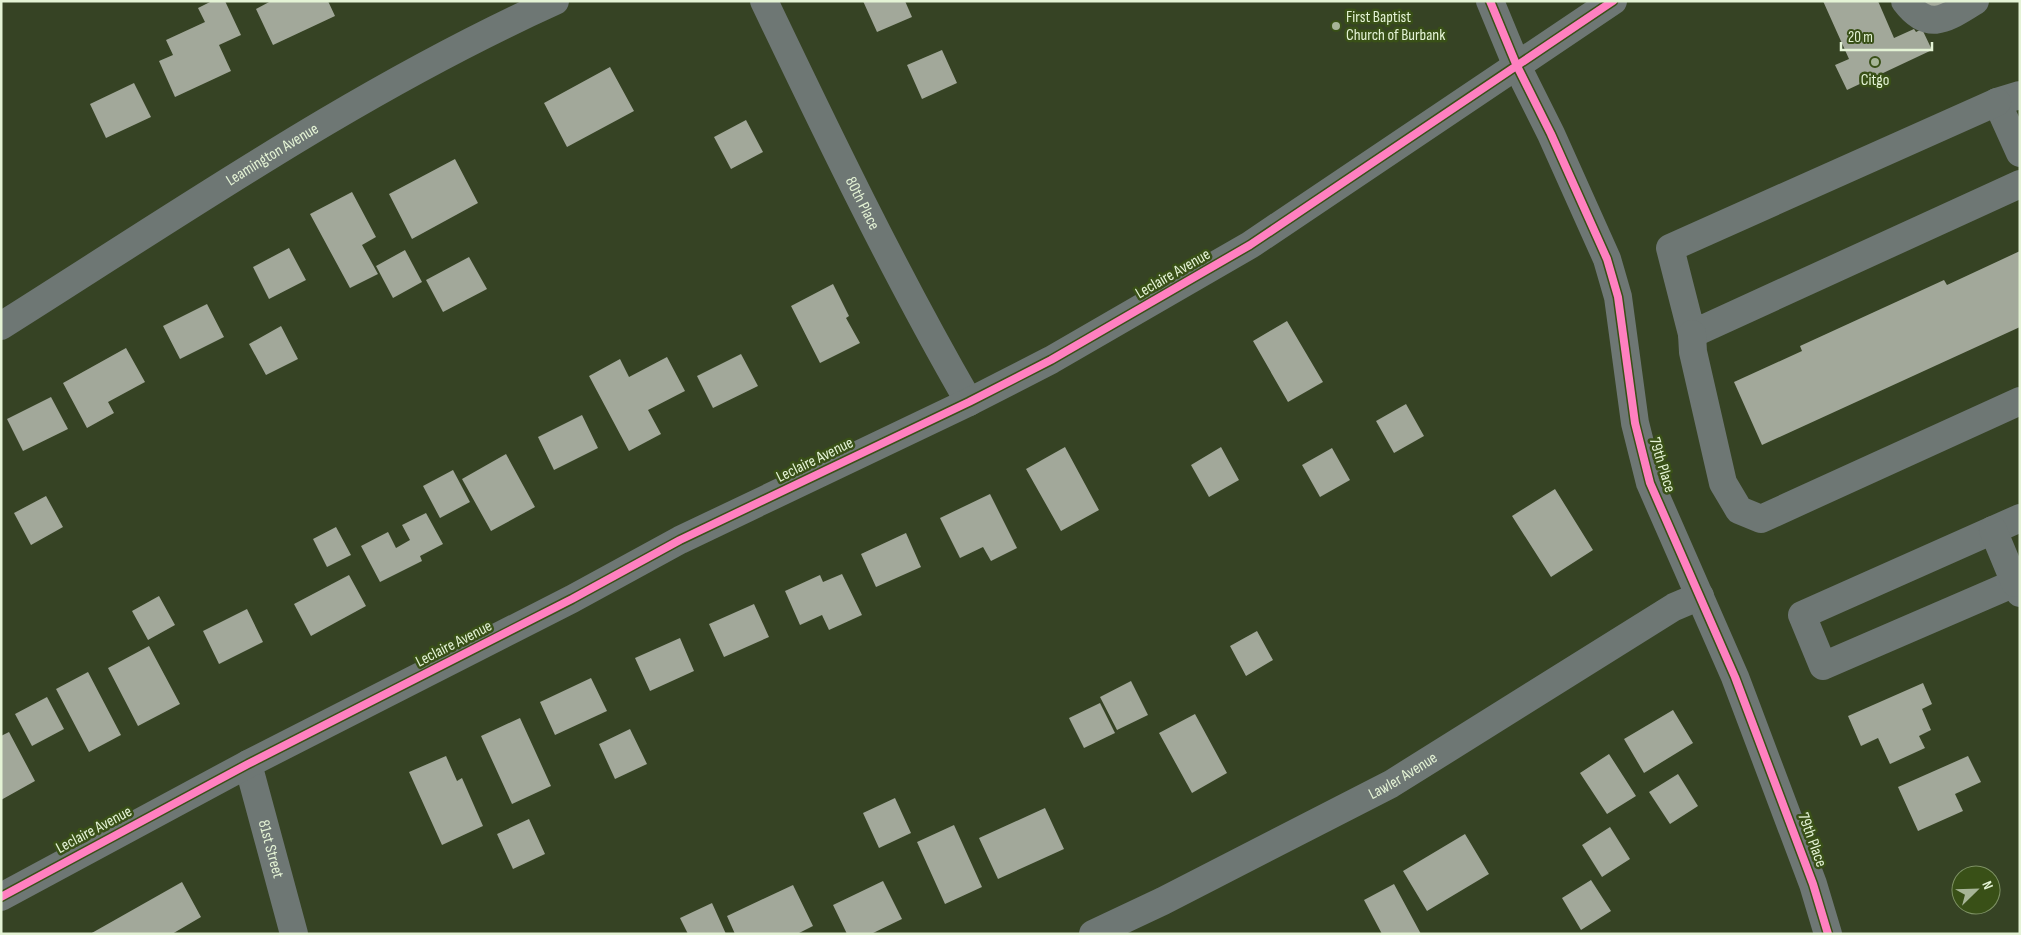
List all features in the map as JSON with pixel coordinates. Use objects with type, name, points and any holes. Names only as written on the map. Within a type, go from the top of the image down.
[{"type":"street","name":"Leamington Avenue","points":[[1,326],[292,142],[426,65],[498,27],[555,1]]},
{"type":"street","name":"80th Place","points":[[764,1],[864,211],[919,316],[969,402]]},
{"type":"street","name":"79th Place","points":[[1490,1],[1516,64],[1555,143],[1607,259],[1618,298],[1642,455],[1650,483],[1700,596],[1769,762],[1813,884],[1828,934]]},
{"type":"street","name":"Leclaire Avenue","points":[[1,897],[248,764],[572,599],[680,540],[969,402],[1051,360],[1250,245],[1516,64],[1613,1]]},
{"type":"street","points":[[1905,1],[1914,13],[1927,20],[1945,19],[1975,1]]},
{"type":"street","points":[[2020,153],[2008,99],[1670,248],[1692,334],[1693,352],[1723,483],[1739,510],[1761,519],[2020,401]]},
{"type":"street","points":[[1692,334],[2020,184]]},
{"type":"street","points":[[1993,530],[2018,588],[1823,666],[1802,615],[1993,530],[2020,518]]},
{"type":"street","name":"Lawler Avenue","points":[[1093,934],[1163,901],[1392,784],[1674,608],[1700,596]]},
{"type":"street","name":"81st Street","points":[[248,764],[294,934]]},
{"type":"building","points":[[212,1],[225,1],[241,35],[219,45],[231,71],[175,97],[159,61],[173,55],[166,40],[205,22],[198,8]]},
{"type":"building","points":[[271,1],[328,1],[335,16],[273,45],[256,9]]},
{"type":"building","points":[[863,1],[905,1],[912,17],[877,32]]},
{"type":"building","points":[[1823,1],[1878,1],[1894,38],[1914,29],[1916,32],[1922,29],[1932,50],[1847,90],[1835,65],[1849,59]]},
{"type":"building","points":[[1924,1],[1960,1],[1930,16]]},
{"type":"building","points":[[942,50],[957,83],[922,99],[907,65]]},
{"type":"building","points":[[610,67],[634,111],[567,147],[544,103]]},
{"type":"building","points":[[134,83],[151,117],[106,138],[90,104]]},
{"type":"building","points":[[746,120],[763,152],[731,169],[714,137]]},
{"type":"building","points":[[455,159],[478,203],[412,239],[389,194]]},
{"type":"building","points":[[352,192],[376,237],[362,245],[378,274],[350,288],[310,214]]},
{"type":"building","points":[[289,248],[306,280],[269,299],[253,267]]},
{"type":"building","points":[[405,250],[422,282],[393,298],[376,266]]},
{"type":"building","points":[[2020,251],[2020,327],[1762,445],[1734,382],[1802,351],[1800,346],[1944,280],[1947,285]]},
{"type":"building","points":[[469,257],[487,289],[443,312],[426,280]]},
{"type":"building","points":[[833,284],[849,316],[846,318],[860,343],[820,363],[791,306]]},
{"type":"building","points":[[207,304],[224,337],[180,359],[163,326]]},
{"type":"building","points":[[1287,321],[1323,382],[1288,402],[1253,341]]},
{"type":"building","points":[[281,326],[298,359],[266,375],[249,344]]},
{"type":"building","points":[[126,348],[145,382],[108,402],[114,413],[87,428],[63,383]]},
{"type":"building","points":[[741,354],[758,386],[713,408],[697,376]]},
{"type":"building","points":[[667,357],[685,391],[648,410],[661,434],[629,451],[589,376],[620,359],[629,377]]},
{"type":"building","points":[[51,397],[68,429],[23,451],[7,419]]},
{"type":"building","points":[[1406,404],[1424,436],[1394,453],[1376,421]]},
{"type":"building","points":[[582,415],[598,448],[554,470],[538,437]]},
{"type":"building","points":[[1065,447],[1099,510],[1061,531],[1026,469]]},
{"type":"building","points":[[1221,447],[1239,480],[1209,497],[1191,465]]},
{"type":"building","points":[[1332,448],[1350,480],[1320,497],[1302,465]]},
{"type":"building","points":[[506,454],[535,507],[491,531],[462,479]]},
{"type":"building","points":[[453,470],[470,502],[440,518],[423,486]]},
{"type":"building","points":[[1555,489],[1593,550],[1551,577],[1512,516]]},
{"type":"building","points":[[990,494],[1017,548],[991,561],[983,547],[960,558],[940,518]]},
{"type":"building","points":[[46,496],[63,527],[31,545],[14,513]]},
{"type":"building","points":[[426,513],[443,544],[420,556],[422,561],[380,582],[361,546],[388,532],[396,548],[410,540],[402,525]]},
{"type":"building","points":[[336,527],[351,555],[327,567],[313,539]]},
{"type":"building","points":[[906,533],[921,567],[876,587],[861,554]]},
{"type":"building","points":[[842,574],[862,615],[829,630],[822,615],[800,625],[785,591],[820,575],[823,582]]},
{"type":"building","points":[[349,575],[366,606],[311,636],[294,604]]},
{"type":"building","points":[[159,596],[175,625],[148,640],[132,611]]},
{"type":"building","points":[[754,604],[769,637],[724,657],[709,624]]},
{"type":"building","points":[[247,609],[263,642],[219,664],[203,631]]},
{"type":"building","points":[[1257,631],[1273,660],[1246,676],[1230,646]]},
{"type":"building","points":[[680,638],[694,671],[650,691],[635,658]]},
{"type":"building","points":[[149,646],[180,704],[138,726],[108,668]]},
{"type":"building","points":[[88,672],[121,735],[89,752],[56,689]]},
{"type":"building","points":[[591,678],[607,711],[555,735],[540,702]]},
{"type":"building","points":[[1131,681],[1148,715],[1117,730],[1100,697]]},
{"type":"building","points":[[1923,683],[1932,704],[1922,709],[1931,730],[1919,736],[1925,748],[1890,764],[1878,738],[1861,746],[1848,716]]},
{"type":"building","points":[[47,697],[64,729],[32,746],[15,714]]},
{"type":"building","points":[[1100,703],[1115,733],[1084,748],[1069,718]]},
{"type":"building","points":[[1673,710],[1693,743],[1644,773],[1624,739]]},
{"type":"building","points":[[1195,714],[1227,773],[1192,793],[1159,733]]},
{"type":"building","points":[[520,718],[551,786],[512,804],[481,736]]},
{"type":"building","points":[[630,729],[647,764],[615,779],[599,744]]},
{"type":"building","points":[[9,732],[35,781],[1,800],[1,736]]},
{"type":"building","points":[[1609,754],[1636,796],[1607,814],[1580,773]]},
{"type":"building","points":[[446,756],[457,781],[462,778],[483,826],[442,845],[409,772]]},
{"type":"building","points":[[1968,756],[1981,782],[1955,794],[1963,811],[1918,831],[1898,787]]},
{"type":"building","points":[[1678,774],[1698,806],[1670,824],[1649,792]]},
{"type":"building","points":[[895,798],[911,833],[879,848],[863,813]]},
{"type":"building","points":[[1045,808],[1064,849],[998,879],[979,838]]},
{"type":"building","points":[[529,819],[545,854],[513,869],[497,834]]},
{"type":"building","points":[[954,825],[982,887],[945,904],[917,842]]},
{"type":"building","points":[[1610,827],[1630,859],[1602,877],[1582,845]]},
{"type":"building","points":[[1465,834],[1489,874],[1427,911],[1403,871]]},
{"type":"building","points":[[1591,880],[1611,911],[1581,930],[1562,898]]},
{"type":"building","points":[[883,881],[902,919],[871,934],[847,934],[833,905]]},
{"type":"building","points":[[182,882],[201,917],[172,934],[90,934]]},
{"type":"building","points":[[1394,884],[1421,934],[1382,934],[1364,900]]},
{"type":"building","points":[[793,885],[813,926],[797,934],[735,934],[727,916]]},
{"type":"building","points":[[712,903],[726,934],[688,934],[680,918]]},
{"type":"cycle path","points":[[1490,1],[1516,64],[1551,134],[1607,259],[1618,297],[1635,423],[1650,483],[1735,677],[1813,884],[1828,934]]},
{"type":"cycle path","points":[[1,897],[248,764],[572,599],[680,540],[969,402],[1051,360],[1250,245],[1613,1]]},
{"type":"place","name":"First Baptist Church of Burbank","points":[[1336,26]]},
{"type":"place","name":"Citgo","points":[[1875,62]]}]
